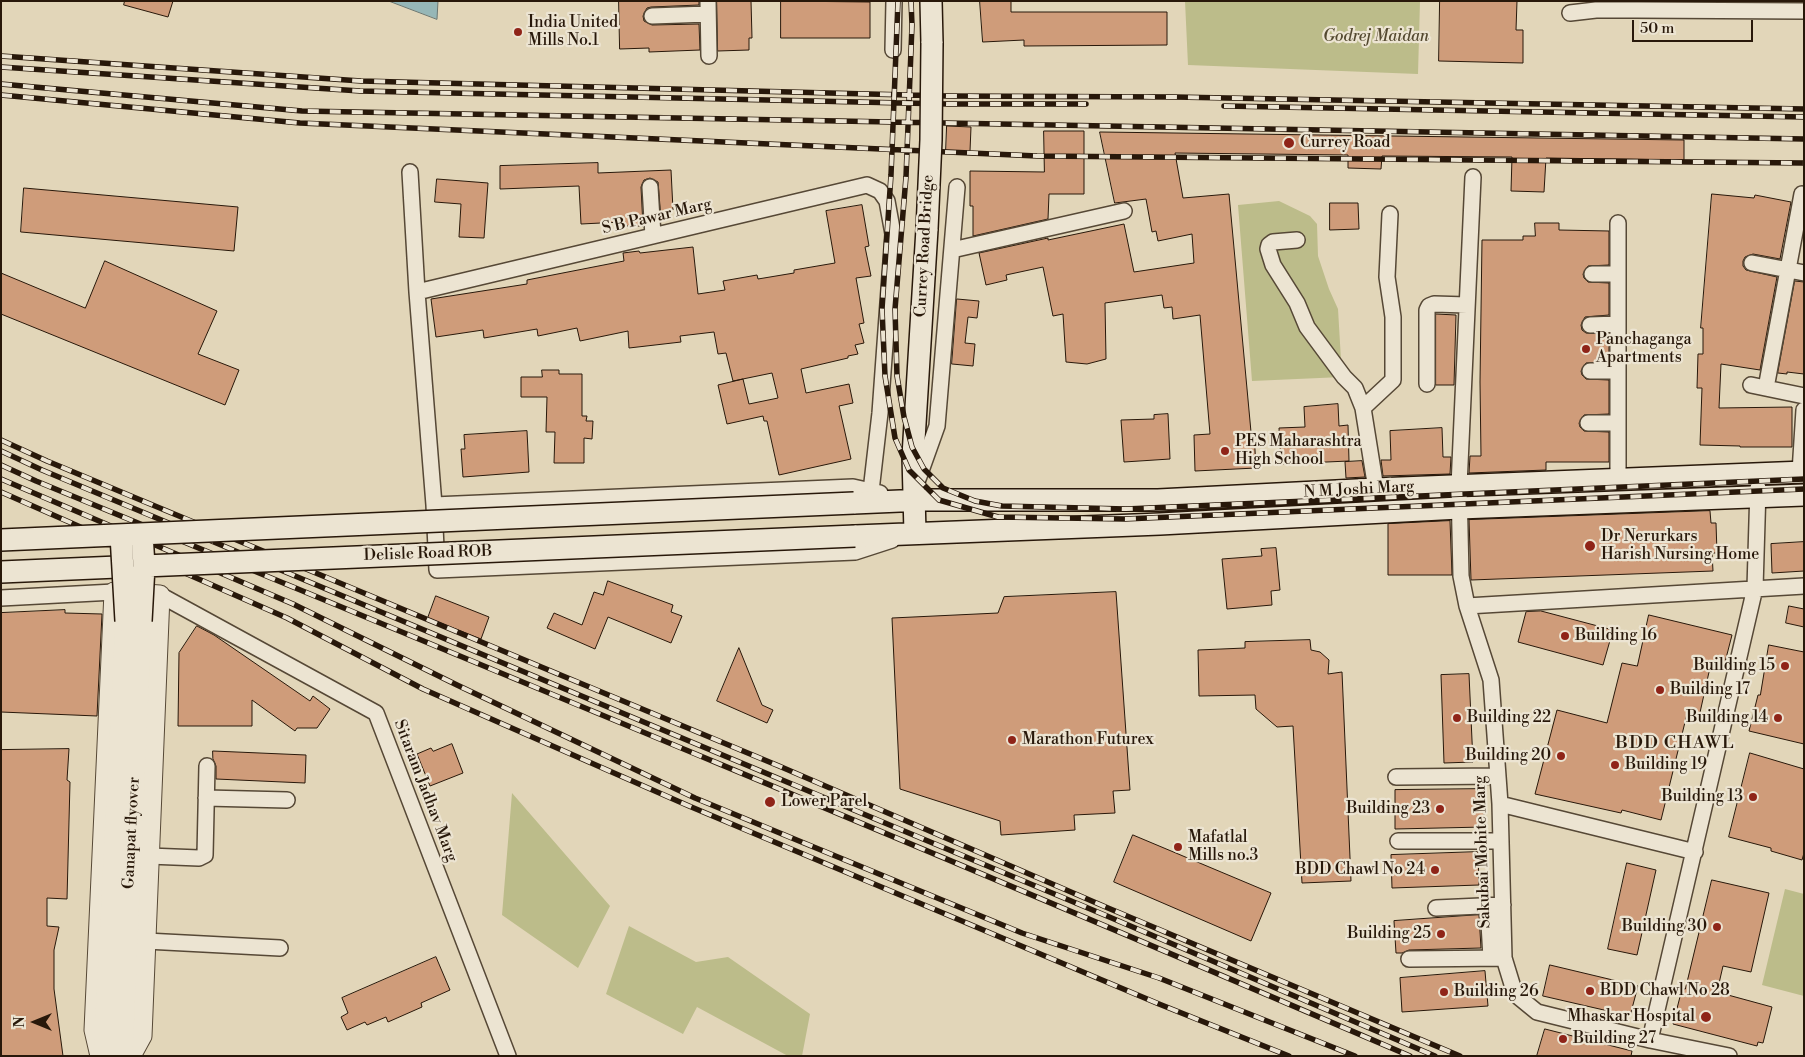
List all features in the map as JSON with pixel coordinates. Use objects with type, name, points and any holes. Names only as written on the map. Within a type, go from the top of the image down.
[{"type":"main road","name":"Currey Road Bridge","points":[[915,533],[913,456],[931,140],[931,1]]},
{"type":"main road","name":"N M Joshi Marg","points":[[862,497],[914,496],[1158,500],[1376,489],[1802,472]]},
{"type":"main road","name":"N M Joshi Marg","points":[[856,536],[1160,524],[1459,508],[1804,495]]},
{"type":"main road","name":"Delisle Road ROB","points":[[1,540],[862,497]]},
{"type":"main road","points":[[134,566],[142,534]]},
{"type":"main road","points":[[122,535],[134,566]]},
{"type":"main road","name":"Delisle Road ROB","points":[[1,572],[856,536]]},
{"type":"main road","name":"Ganapat flyover","points":[[114,1052],[134,621],[134,566]]},
{"type":"street","points":[[892,50],[894,1]]},
{"type":"street","points":[[652,16],[708,8],[709,56]]},
{"type":"street","points":[[1570,13],[1596,10],[1804,11]]},
{"type":"street","points":[[410,172],[437,570],[856,552],[915,533]]},
{"type":"street","name":"Sakubai Mohite Marg","points":[[1473,177],[1459,486],[1461,576],[1468,606],[1491,680],[1501,841],[1496,905],[1498,958],[1515,994],[1537,1012],[1650,1040],[1729,1056]]},
{"type":"street","name":"S B Pawar Marg","points":[[417,292],[867,186],[880,191],[887,201],[892,234],[880,413],[862,497]]},
{"type":"street","points":[[650,187],[653,236]]},
{"type":"street","points":[[914,496],[937,426],[957,187]]},
{"type":"street","points":[[1802,194],[1788,270],[1758,387],[1804,396]]},
{"type":"street","points":[[952,250],[1124,210]]},
{"type":"street","points":[[1363,408],[1393,380],[1393,317],[1387,277],[1390,214]]},
{"type":"street","points":[[1618,223],[1618,479]]},
{"type":"street","points":[[1297,240],[1273,242],[1269,245],[1268,249],[1273,265],[1297,303],[1307,326],[1344,377],[1356,388],[1363,408],[1376,489]]},
{"type":"street","points":[[1752,263],[1804,273]]},
{"type":"street","points":[[1592,274],[1618,274]]},
{"type":"street","points":[[1427,384],[1427,310],[1429,306],[1434,304],[1468,305]]},
{"type":"street","points":[[1590,325],[1618,324]]},
{"type":"street","points":[[1590,371],[1618,371]]},
{"type":"street","points":[[1802,472],[1804,410]]},
{"type":"street","points":[[1588,423],[1618,423]]},
{"type":"street","points":[[1650,1040],[1755,588],[1759,474]]},
{"type":"street","points":[[434,505],[853,487],[862,497]]},
{"type":"street","points":[[1468,606],[1804,586]]},
{"type":"street","points":[[1,598],[114,592],[160,595],[142,1036],[114,1052],[94,1030],[114,592]]},
{"type":"street","name":"Sitaram Jadhav Marg","points":[[160,595],[376,714],[508,1056]]},
{"type":"street","points":[[149,856],[203,857],[205,854],[207,766]]},
{"type":"street","points":[[1396,777],[1498,776]]},
{"type":"street","points":[[206,798],[287,800]]},
{"type":"street","points":[[1500,804],[1695,852]]},
{"type":"street","points":[[1398,841],[1501,841]]},
{"type":"street","points":[[1436,908],[1496,905]]},
{"type":"street","points":[[146,941],[280,948]]},
{"type":"street","points":[[1409,959],[1498,958]]},
{"type":"green space","name":"Godrej Maidan","points":[[1185,1],[1420,1],[1418,74],[1188,65]]},
{"type":"green space","points":[[1279,201],[1310,216],[1317,224],[1318,256],[1338,309],[1342,377],[1252,381],[1238,205]]},
{"type":"green space","points":[[512,793],[610,906],[578,968],[502,915]]},
{"type":"green space","points":[[1785,889],[1804,894],[1804,996],[1762,985]]},
{"type":"green space","points":[[629,926],[696,962],[728,957],[810,1014],[802,1056],[788,1056],[697,1007],[683,1034],[606,994]]},
{"type":"water","points":[[389,1],[438,1],[437,19]]},
{"type":"building","points":[[125,1],[173,1],[168,17],[124,5]]},
{"type":"building","points":[[619,1],[699,1],[699,5],[647,8],[643,16],[644,21],[652,25],[699,24],[700,50],[649,52],[649,48],[620,49]]},
{"type":"building","points":[[717,1],[751,1],[752,38],[749,38],[749,50],[718,51]]},
{"type":"building","points":[[781,1],[870,2],[870,38],[781,38]]},
{"type":"building","points":[[980,1],[1011,1],[1011,12],[1167,12],[1167,45],[1024,46],[1024,40],[983,42]]},
{"type":"building","points":[[1440,1],[1517,1],[1516,30],[1523,30],[1523,63],[1439,61]]},
{"type":"building","points":[[947,126],[971,127],[970,151],[946,151]]},
{"type":"building","points":[[1044,131],[1084,131],[1084,194],[1049,194],[1048,219],[973,236],[973,206],[970,206],[970,171],[1044,172]]},
{"type":"building","points":[[1100,132],[1684,140],[1684,160],[1546,158],[1544,192],[1511,191],[1512,157],[1382,156],[1381,169],[1348,168],[1348,155],[1175,153],[1183,198],[1229,194],[1251,432],[1254,432],[1256,468],[1195,471],[1194,435],[1210,434],[1200,315],[1173,319],[1172,307],[1164,308],[1162,295],[1105,303],[1106,359],[1087,364],[1066,362],[1063,314],[1053,316],[1043,267],[1006,275],[1007,280],[986,285],[979,253],[1124,224],[1134,272],[1194,263],[1192,234],[1158,241],[1156,231],[1152,232],[1146,199],[1115,203]]},
{"type":"building","points":[[598,163],[598,173],[671,170],[673,210],[667,210],[667,219],[661,219],[658,182],[650,178],[644,180],[641,187],[643,226],[621,226],[621,222],[581,224],[579,186],[500,189],[500,166]]},
{"type":"building","points":[[437,179],[488,183],[484,238],[459,237],[461,204],[435,202]]},
{"type":"building","points":[[24,188],[238,207],[234,251],[21,232]]},
{"type":"building","points":[[1712,194],[1754,198],[1755,195],[1791,202],[1780,259],[1753,254],[1745,257],[1743,261],[1743,266],[1746,270],[1777,277],[1760,370],[1721,364],[1719,408],[1792,407],[1792,447],[1700,445],[1702,388],[1697,388],[1698,354],[1703,354],[1703,328],[1701,328]]},
{"type":"building","points":[[1330,203],[1358,203],[1359,229],[1330,230]]},
{"type":"building","points":[[862,205],[869,246],[865,247],[871,276],[856,278],[864,323],[859,324],[864,343],[855,345],[858,354],[801,369],[806,393],[849,384],[853,403],[839,406],[851,459],[779,475],[767,421],[764,421],[763,416],[727,424],[718,385],[743,379],[749,404],[778,398],[772,373],[733,381],[726,353],[718,354],[714,332],[680,336],[681,342],[629,348],[628,331],[580,341],[577,328],[538,336],[537,329],[484,338],[483,330],[436,337],[431,299],[527,284],[527,280],[624,261],[623,253],[693,247],[698,294],[725,290],[723,281],[757,275],[758,279],[835,263],[826,211]]},
{"type":"building","points":[[1535,223],[1559,223],[1559,230],[1609,231],[1609,265],[1588,266],[1583,274],[1588,282],[1609,283],[1609,315],[1585,317],[1581,325],[1582,330],[1586,333],[1609,334],[1609,362],[1586,363],[1581,371],[1586,379],[1609,380],[1609,414],[1584,415],[1579,423],[1584,431],[1609,432],[1609,462],[1546,462],[1546,470],[1469,473],[1470,456],[1481,456],[1482,240],[1523,240],[1523,236],[1535,236]]},
{"type":"building","points":[[105,261],[217,311],[198,354],[239,370],[225,405],[1,314],[1,273],[85,308]]},
{"type":"building","points":[[1795,281],[1804,282],[1804,374],[1778,373]]},
{"type":"building","points":[[957,299],[979,301],[977,318],[968,317],[965,343],[975,344],[973,366],[952,364]]},
{"type":"building","points":[[1436,314],[1456,315],[1454,385],[1436,385]]},
{"type":"building","points":[[542,370],[559,370],[559,374],[582,374],[582,416],[587,416],[586,421],[593,421],[592,439],[584,438],[584,463],[554,463],[555,432],[546,432],[547,397],[521,397],[521,377],[542,377]]},
{"type":"building","points":[[1338,404],[1339,426],[1348,425],[1349,461],[1281,464],[1279,428],[1305,427],[1304,407]]},
{"type":"building","points":[[1168,414],[1170,459],[1124,462],[1121,420],[1154,419],[1154,415]]},
{"type":"building","points":[[1442,428],[1443,457],[1451,457],[1450,474],[1383,476],[1381,460],[1391,460],[1390,431]]},
{"type":"building","points":[[527,431],[529,472],[463,477],[461,449],[465,449],[464,435]]},
{"type":"building","points":[[1362,461],[1365,477],[1346,478],[1345,462]]},
{"type":"building","points":[[1710,511],[1711,523],[1716,523],[1717,553],[1712,553],[1713,571],[1471,580],[1469,520]]},
{"type":"building","points":[[1450,521],[1452,575],[1388,575],[1388,524]]},
{"type":"building","points":[[1804,542],[1804,571],[1772,573],[1771,544]]},
{"type":"building","points":[[1276,548],[1280,590],[1271,591],[1272,605],[1227,609],[1222,559],[1262,556],[1261,549]]},
{"type":"building","points":[[608,581],[673,605],[671,612],[682,616],[671,643],[608,617],[595,649],[547,628],[554,613],[582,625],[594,592],[603,595]]},
{"type":"building","name":"Marathon Futurex","points":[[1116,592],[1130,790],[1113,791],[1115,813],[1074,815],[1075,830],[1001,835],[1000,821],[900,789],[892,618],[998,613],[1004,597]]},
{"type":"building","points":[[436,596],[489,617],[481,639],[428,618]]},
{"type":"building","points":[[1789,606],[1804,609],[1804,627],[1786,623]]},
{"type":"building","points":[[65,610],[65,613],[102,614],[97,716],[1,712],[1,613]]},
{"type":"building","name":"Building 16","points":[[1541,611],[1613,630],[1603,665],[1518,642],[1526,612]]},
{"type":"building","points":[[1649,615],[1732,635],[1724,666],[1711,663],[1699,717],[1687,714],[1661,820],[1622,810],[1621,813],[1535,794],[1557,710],[1607,723],[1622,663],[1637,666]]},
{"type":"building","points":[[197,626],[214,635],[310,701],[313,696],[330,709],[317,728],[297,728],[295,731],[252,700],[252,726],[178,726],[179,653]]},
{"type":"building","points":[[1310,640],[1311,650],[1320,652],[1329,660],[1328,674],[1342,672],[1351,881],[1302,883],[1293,726],[1277,727],[1256,709],[1255,695],[1199,696],[1198,650],[1245,648],[1245,642]]},
{"type":"building","points":[[1769,645],[1804,652],[1804,744],[1749,731],[1758,695],[1760,695]]},
{"type":"building","points":[[739,648],[762,705],[773,710],[767,723],[717,701]]},
{"type":"building","name":"Building 22","points":[[1469,674],[1473,762],[1444,763],[1441,675]]},
{"type":"building","points":[[452,744],[463,773],[430,786],[417,754],[431,748],[433,751]]},
{"type":"building","points":[[69,749],[67,780],[70,782],[67,899],[47,898],[47,926],[59,927],[54,950],[54,989],[63,1056],[1,1056],[1,750]]},
{"type":"building","points":[[213,751],[306,755],[305,783],[216,779]]},
{"type":"building","points":[[1750,753],[1804,769],[1804,853],[1802,860],[1771,851],[1771,848],[1729,837]]},
{"type":"building","name":"Building 23","points":[[1484,789],[1484,827],[1395,829],[1395,790]]},
{"type":"building","points":[[1133,835],[1271,893],[1251,941],[1114,882]]},
{"type":"building","name":"BDD Chawl No 24","points":[[1478,852],[1479,885],[1392,888],[1391,855]]},
{"type":"building","points":[[1627,863],[1656,870],[1637,955],[1608,949]]},
{"type":"building","points":[[1712,880],[1769,893],[1751,972],[1723,966],[1717,992],[1772,1007],[1763,1043],[1758,1042],[1757,1046],[1673,1024],[1682,989],[1685,989]]},
{"type":"building","name":"Building 25","points":[[1479,915],[1481,948],[1409,950],[1396,953],[1394,921]]},
{"type":"building","points":[[436,957],[450,990],[421,1003],[422,1007],[388,1022],[386,1017],[367,1025],[365,1022],[347,1030],[341,1017],[348,1013],[342,998]]},
{"type":"building","name":"BDD Chawl No 28","points":[[1550,965],[1638,986],[1630,1016],[1543,996]]},
{"type":"building","name":"Building 26","points":[[1485,971],[1488,1006],[1402,1012],[1400,978]]},
{"type":"building","name":"Building 27","points":[[1545,1029],[1632,1051],[1631,1056],[1537,1056]]},
{"type":"railway","points":[[898,1],[891,175],[882,309],[885,376],[895,438],[909,470],[939,500],[998,517],[1125,519],[1804,489]]},
{"type":"railway","points":[[911,1],[912,25],[906,177],[895,309],[897,376],[904,417],[912,447],[924,469],[943,488],[975,501],[1002,506],[1126,509],[1804,479]]},
{"type":"railway","points":[[1,56],[361,81],[947,96],[1175,97],[1804,109]]},
{"type":"railway","points":[[1,67],[360,91],[948,104],[1086,104]]},
{"type":"railway","points":[[1,84],[302,111],[1804,139]]},
{"type":"railway","points":[[1,95],[300,123],[1037,156],[1804,163]]},
{"type":"railway","points":[[1224,106],[1804,117]]},
{"type":"railway","points":[[1,440],[47,461],[779,766],[1108,908],[1460,1056]]},
{"type":"railway","points":[[1,451],[42,470],[1107,916],[1435,1056]]},
{"type":"railway","points":[[1,465],[896,838],[1410,1056]]},
{"type":"railway","points":[[1,479],[293,604],[457,685],[695,798],[1022,933],[1159,978],[1355,1056]]},
{"type":"railway","points":[[1,492],[287,618],[423,689],[689,806],[1159,1004],[1289,1056]]},
{"type":"place","name":"India United Mills No.1","points":[[518,32]]},
{"type":"place","name":"Currey Road","points":[[1289,143]]},
{"type":"place","name":"Panchaganga Apartments","points":[[1586,349]]},
{"type":"place","name":"PES Maharashtra High School","points":[[1225,451]]},
{"type":"place","name":"Dr Nerurkars Harish Nursing Home","points":[[1590,546]]},
{"type":"place","name":"Building 16","points":[[1565,636]]},
{"type":"place","name":"Building 15","points":[[1785,666]]},
{"type":"place","name":"Building 17","points":[[1660,690]]},
{"type":"place","name":"Building 22","points":[[1457,718]]},
{"type":"place","name":"Building 14","points":[[1778,718]]},
{"type":"place","name":"Marathon Futurex","points":[[1012,740]]},
{"type":"place","name":"Building 20","points":[[1561,756]]},
{"type":"place","name":"Building 19","points":[[1615,765]]},
{"type":"place","name":"Building 13","points":[[1753,797]]},
{"type":"place","name":"Lower Parel","points":[[770,802]]},
{"type":"place","name":"Building 23","points":[[1440,809]]},
{"type":"place","name":"Mafatlal Mills no.3","points":[[1178,847]]},
{"type":"place","name":"BDD Chawl No 24","points":[[1435,870]]},
{"type":"place","name":"Building 30","points":[[1717,927]]},
{"type":"place","name":"Building 25","points":[[1441,934]]},
{"type":"place","name":"BDD Chawl No 28","points":[[1590,991]]},
{"type":"place","name":"Building 26","points":[[1444,992]]},
{"type":"place","name":"Mhaskar Hospital","points":[[1706,1017]]},
{"type":"place","name":"Building 27","points":[[1563,1039]]},
{"type":"district","name":"BDD CHAWL","points":[[1675,744]]}]
